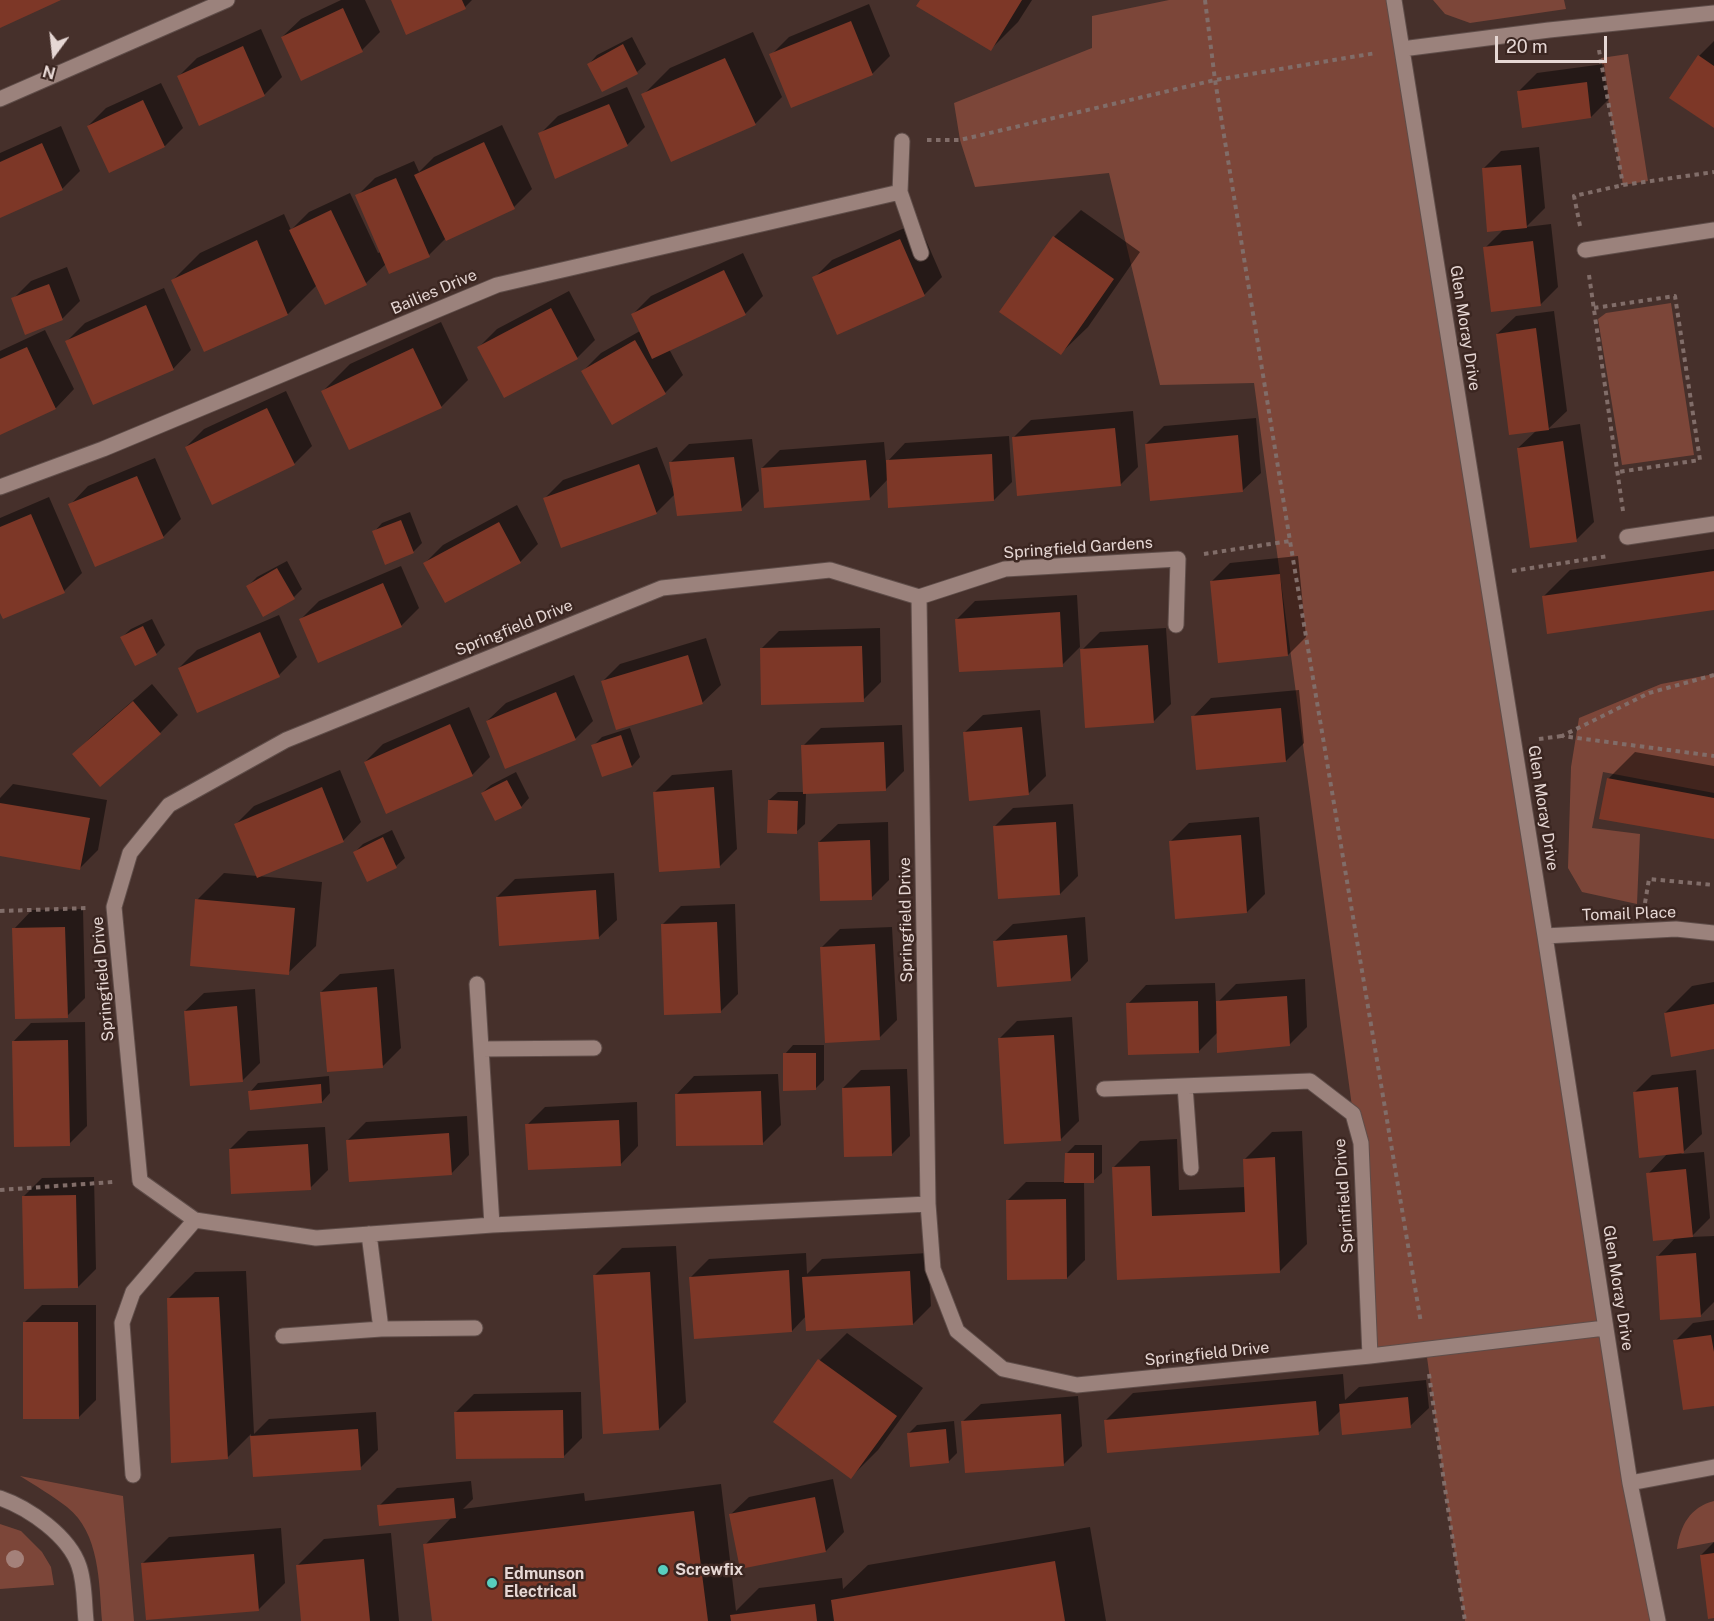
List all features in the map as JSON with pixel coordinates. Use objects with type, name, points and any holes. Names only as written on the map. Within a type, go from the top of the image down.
[{"type":"street","points":[[0,99],[227,0]]},
{"type":"street","name":"Glen Moray Drive","points":[[1394,0],[1545,936],[1630,1483],[1658,1621]]},
{"type":"street","points":[[1402,49],[1714,13]]},
{"type":"street","points":[[903,141],[900,192],[921,253]]},
{"type":"street","name":"Bailies Drive","points":[[0,487],[103,449],[497,285],[900,192]]},
{"type":"street","points":[[1585,250],[1714,230]]},
{"type":"street","points":[[1627,537],[1714,524]]},
{"type":"street","name":"Springfield Gardens","points":[[919,597],[1005,569],[1178,560],[1176,625]]},
{"type":"street","name":"Springfield Drive","points":[[140,1181],[114,907],[130,853],[169,805],[286,740],[662,588],[830,570],[919,597],[928,1204],[933,1269],[957,1331],[1003,1369],[1077,1385],[1426,1350],[1605,1328]]},
{"type":"street","name":"Tomail Place","points":[[1545,936],[1676,929],[1714,933]]},
{"type":"street","points":[[477,984],[492,1225]]},
{"type":"street","points":[[481,1049],[594,1048]]},
{"type":"street","name":"Sprinfield Drive","points":[[1104,1089],[1310,1081],[1353,1114],[1361,1143],[1370,1356]]},
{"type":"street","points":[[1185,1086],[1191,1168]]},
{"type":"street","points":[[140,1181],[195,1220],[316,1238],[492,1225],[928,1204]]},
{"type":"street","points":[[134,1475],[122,1323],[133,1292],[195,1220]]},
{"type":"street","points":[[369,1234],[381,1329]]},
{"type":"street","points":[[283,1336],[381,1329],[474,1328]]},
{"type":"street","points":[[1630,1483],[1714,1467]]},
{"type":"street","points":[[0,1498],[21,1507],[39,1519],[56,1532],[71,1552],[79,1565],[86,1621]]},
{"type":"path","points":[[1205,0],[1215,80],[1290,542],[1426,1350],[1465,1621]]},
{"type":"path","points":[[1595,25],[1623,185]]},
{"type":"path","points":[[903,141],[960,140],[1215,80],[1402,49]]},
{"type":"path","points":[[1487,575],[1630,552],[1585,250],[1574,196],[1623,185],[1714,172]]},
{"type":"path","points":[[1594,308],[1675,296],[1700,460],[1618,472]]},
{"type":"path","points":[[1221,551],[1290,542]]},
{"type":"path","points":[[1714,675],[1649,693],[1562,736],[1714,756]]},
{"type":"path","points":[[1641,931],[1649,879],[1714,885]]},
{"type":"path","points":[[0,911],[114,907]]},
{"type":"path","points":[[0,1190],[140,1181]]},
{"type":"shaded area","points":[[1169,0],[1386,0],[1402,49],[1658,1621],[1465,1621],[1426,1350],[1370,1356],[1353,1114],[1254,383],[1160,385],[1109,173],[975,187],[960,140],[954,103],[1092,48],[1092,16]]},
{"type":"shaded area","points":[[1433,0],[1564,0],[1566,9],[1470,23],[1445,14]]},
{"type":"shaded area","points":[[1628,54],[1648,181],[1623,185],[1601,58]]},
{"type":"shaded area","points":[[1671,303],[1694,455],[1622,465],[1598,319],[1606,313]]},
{"type":"shaded area","points":[[1714,674],[1714,793],[1603,772],[1592,828],[1640,834],[1637,904],[1582,892],[1568,868],[1571,767],[1579,718],[1661,684]]},
{"type":"shaded area","points":[[20,1476],[123,1496],[134,1621],[102,1621],[96,1560],[86,1530],[67,1507]]},
{"type":"shaded area","points":[[1714,1501],[1714,1542],[1677,1549],[1688,1519],[1699,1508]]},
{"type":"shaded area","points":[[0,1524],[21,1531],[42,1552],[51,1567],[54,1585],[0,1589]]},
{"type":"building","points":[[0,0],[61,0],[0,28]]},
{"type":"building","points":[[391,0],[462,0],[466,9],[406,35]]},
{"type":"building","points":[[920,0],[1022,0],[991,51],[916,6]]},
{"type":"building","points":[[343,8],[363,52],[301,81],[281,37]]},
{"type":"building","points":[[851,21],[873,75],[791,108],[769,54]]},
{"type":"building","points":[[623,44],[638,74],[602,92],[587,64]]},
{"type":"building","points":[[243,46],[265,96],[199,126],[177,76]]},
{"type":"building","points":[[1698,55],[1714,66],[1714,128],[1669,98]]},
{"type":"building","points":[[725,58],[756,125],[671,162],[641,94]]},
{"type":"building","points":[[1587,82],[1591,118],[1522,128],[1517,91]]},
{"type":"building","points":[[143,100],[165,147],[109,173],[87,126]]},
{"type":"building","points":[[609,104],[628,146],[555,179],[538,133]]},
{"type":"building","points":[[484,142],[515,209],[446,241],[414,175]]},
{"type":"building","points":[[42,143],[63,190],[0,218],[0,162]]},
{"type":"building","points":[[1521,165],[1527,228],[1487,232],[1482,168]]},
{"type":"building","points":[[396,178],[430,257],[389,274],[355,195]]},
{"type":"building","points":[[331,210],[367,285],[325,305],[289,230]]},
{"type":"building","points":[[1053,236],[1114,279],[1061,355],[999,312]]},
{"type":"building","points":[[900,239],[925,296],[837,335],[812,277]]},
{"type":"building","points":[[257,240],[288,315],[204,352],[171,280]]},
{"type":"building","points":[[1533,241],[1541,306],[1491,312],[1483,247]]},
{"type":"building","points":[[724,270],[746,315],[652,359],[631,314]]},
{"type":"building","points":[[49,284],[63,320],[25,335],[11,298]]},
{"type":"building","points":[[146,305],[174,370],[93,405],[65,341]]},
{"type":"building","points":[[551,308],[578,359],[504,398],[477,347]]},
{"type":"building","points":[[1536,328],[1549,430],[1509,435],[1496,334]]},
{"type":"building","points":[[635,340],[666,394],[612,425],[581,371]]},
{"type":"building","points":[[27,347],[56,409],[0,435],[0,359]]},
{"type":"building","points":[[413,348],[442,408],[349,450],[321,391]]},
{"type":"building","points":[[267,408],[295,465],[212,505],[185,447]]},
{"type":"building","points":[[1115,428],[1121,486],[1017,496],[1012,437]]},
{"type":"building","points":[[1238,435],[1243,492],[1150,501],[1145,444]]},
{"type":"building","points":[[1563,441],[1577,542],[1530,548],[1517,448]]},
{"type":"building","points":[[992,454],[994,501],[888,508],[886,460]]},
{"type":"building","points":[[734,457],[742,511],[677,516],[669,462]]},
{"type":"building","points":[[866,460],[870,500],[764,508],[761,468]]},
{"type":"building","points":[[639,464],[657,514],[561,548],[543,498]]},
{"type":"building","points":[[137,476],[164,538],[95,567],[68,504]]},
{"type":"building","points":[[31,514],[65,593],[3,619],[0,613],[0,527]]},
{"type":"building","points":[[401,520],[414,553],[385,565],[372,531]]},
{"type":"building","points":[[499,522],[521,563],[445,603],[423,563]]},
{"type":"building","points":[[277,568],[295,599],[263,617],[246,586]]},
{"type":"building","points":[[1714,571],[1714,610],[1547,634],[1542,596]]},
{"type":"building","points":[[1280,574],[1288,656],[1218,663],[1210,581]]},
{"type":"building","points":[[383,583],[402,627],[318,663],[299,619]]},
{"type":"building","points":[[1060,612],[1063,667],[959,672],[955,619]]},
{"type":"building","points":[[143,626],[157,655],[135,666],[120,637]]},
{"type":"building","points":[[260,632],[280,677],[197,713],[178,668]]},
{"type":"building","points":[[1148,645],[1154,723],[1085,728],[1080,649]]},
{"type":"building","points":[[862,646],[864,702],[761,705],[760,648]]},
{"type":"building","points":[[688,655],[703,704],[616,730],[601,681]]},
{"type":"building","points":[[556,692],[576,740],[505,769],[486,721]]},
{"type":"building","points":[[133,701],[161,734],[100,787],[72,754]]},
{"type":"building","points":[[1281,708],[1286,762],[1196,770],[1191,716]]},
{"type":"building","points":[[450,724],[473,776],[386,814],[364,762]]},
{"type":"building","points":[[1022,727],[1029,795],[969,801],[963,732]]},
{"type":"building","points":[[621,735],[632,767],[602,777],[591,745]]},
{"type":"building","points":[[884,742],[886,791],[803,794],[801,745]]},
{"type":"building","points":[[1607,778],[1714,798],[1714,839],[1599,819]]},
{"type":"building","points":[[507,780],[522,808],[495,821],[481,793]]},
{"type":"building","points":[[322,787],[344,842],[257,878],[234,824]]},
{"type":"building","points":[[714,787],[720,868],[659,872],[653,792]]},
{"type":"building","points":[[768,800],[798,801],[797,834],[767,833]]},
{"type":"building","points":[[0,803],[90,818],[80,870],[0,856]]},
{"type":"building","points":[[1056,822],[1060,895],[998,899],[993,826]]},
{"type":"building","points":[[1241,835],[1247,913],[1175,919],[1169,841]]},
{"type":"building","points":[[383,837],[397,868],[367,882],[353,852]]},
{"type":"building","points":[[870,840],[872,900],[820,901],[818,842]]},
{"type":"building","points":[[596,890],[599,939],[499,946],[496,897]]},
{"type":"building","points":[[195,899],[295,908],[289,975],[190,966]]},
{"type":"building","points":[[717,922],[721,1013],[664,1015],[661,924]]},
{"type":"building","points":[[65,927],[68,1018],[15,1019],[12,928]]},
{"type":"building","points":[[1067,935],[1071,981],[997,987],[993,941]]},
{"type":"building","points":[[875,944],[880,1040],[825,1043],[820,947]]},
{"type":"building","points":[[377,987],[383,1068],[327,1072],[320,992]]},
{"type":"building","points":[[1287,996],[1290,1046],[1217,1053],[1216,1001]]},
{"type":"building","points":[[1198,1001],[1199,1053],[1128,1055],[1126,1003]]},
{"type":"building","points":[[1714,1004],[1714,1049],[1671,1057],[1664,1013]]},
{"type":"building","points":[[237,1006],[243,1082],[190,1086],[184,1011]]},
{"type":"building","points":[[1054,1035],[1061,1141],[1004,1144],[998,1038]]},
{"type":"building","points":[[68,1040],[70,1146],[14,1147],[12,1041]]},
{"type":"building","points":[[783,1053],[816,1053],[816,1090],[783,1091]]},
{"type":"building","points":[[321,1084],[322,1103],[250,1110],[248,1091]]},
{"type":"building","points":[[890,1086],[892,1156],[844,1157],[842,1088]]},
{"type":"building","points":[[1678,1087],[1684,1153],[1639,1158],[1633,1092]]},
{"type":"building","points":[[761,1091],[763,1145],[676,1146],[675,1094]]},
{"type":"building","points":[[619,1120],[621,1166],[528,1170],[525,1124]]},
{"type":"building","points":[[449,1133],[452,1175],[349,1182],[346,1140]]},
{"type":"building","points":[[308,1144],[311,1190],[231,1194],[229,1149]]},
{"type":"building","points":[[1065,1153],[1094,1153],[1094,1183],[1064,1183]]},
{"type":"building","points":[[1275,1157],[1280,1273],[1117,1280],[1112,1167],[1150,1166],[1152,1216],[1245,1212],[1243,1159]]},
{"type":"building","points":[[1686,1169],[1693,1237],[1653,1241],[1646,1173]]},
{"type":"building","points":[[76,1195],[78,1288],[24,1289],[22,1196]]},
{"type":"building","points":[[1066,1199],[1067,1279],[1007,1280],[1006,1200]]},
{"type":"building","points":[[1696,1253],[1701,1317],[1660,1320],[1656,1256]]},
{"type":"building","points":[[789,1270],[792,1332],[694,1339],[689,1277]]},
{"type":"building","points":[[910,1271],[913,1325],[806,1331],[802,1277]]},
{"type":"building","points":[[650,1272],[659,1430],[603,1434],[593,1275]]},
{"type":"building","points":[[219,1297],[228,1459],[171,1463],[167,1298]]},
{"type":"building","points":[[23,1322],[78,1322],[79,1419],[23,1419]]},
{"type":"building","points":[[1711,1335],[1714,1352],[1714,1406],[1683,1410],[1673,1340]]},
{"type":"building","points":[[818,1359],[897,1416],[851,1479],[773,1422]]},
{"type":"building","points":[[1408,1397],[1411,1428],[1342,1435],[1339,1404]]},
{"type":"building","points":[[1316,1401],[1319,1435],[1107,1453],[1104,1420]]},
{"type":"building","points":[[563,1410],[564,1458],[456,1459],[454,1412]]},
{"type":"building","points":[[1061,1414],[1064,1466],[965,1473],[961,1421]]},
{"type":"building","points":[[358,1429],[361,1470],[253,1477],[250,1436]]},
{"type":"building","points":[[946,1429],[949,1463],[910,1467],[907,1433]]},
{"type":"building","points":[[815,1497],[826,1552],[740,1569],[729,1514]]},
{"type":"building","points":[[454,1498],[456,1518],[379,1526],[377,1505]]},
{"type":"building","points":[[694,1511],[708,1621],[432,1621],[423,1544]]},
{"type":"building","points":[[1714,1553],[1714,1618],[1708,1619],[1700,1555]]},
{"type":"building","points":[[254,1554],[259,1611],[146,1620],[141,1563]]},
{"type":"building","points":[[364,1559],[370,1621],[301,1621],[296,1565]]},
{"type":"building","points":[[1055,1561],[1065,1621],[834,1621],[831,1600]]},
{"type":"building","points":[[815,1604],[817,1621],[731,1621],[730,1615]]},
{"type":"place","name":"Screwfix","points":[[663,1570]]},
{"type":"place","name":"Edmunson Electrical","points":[[492,1583]]}]
